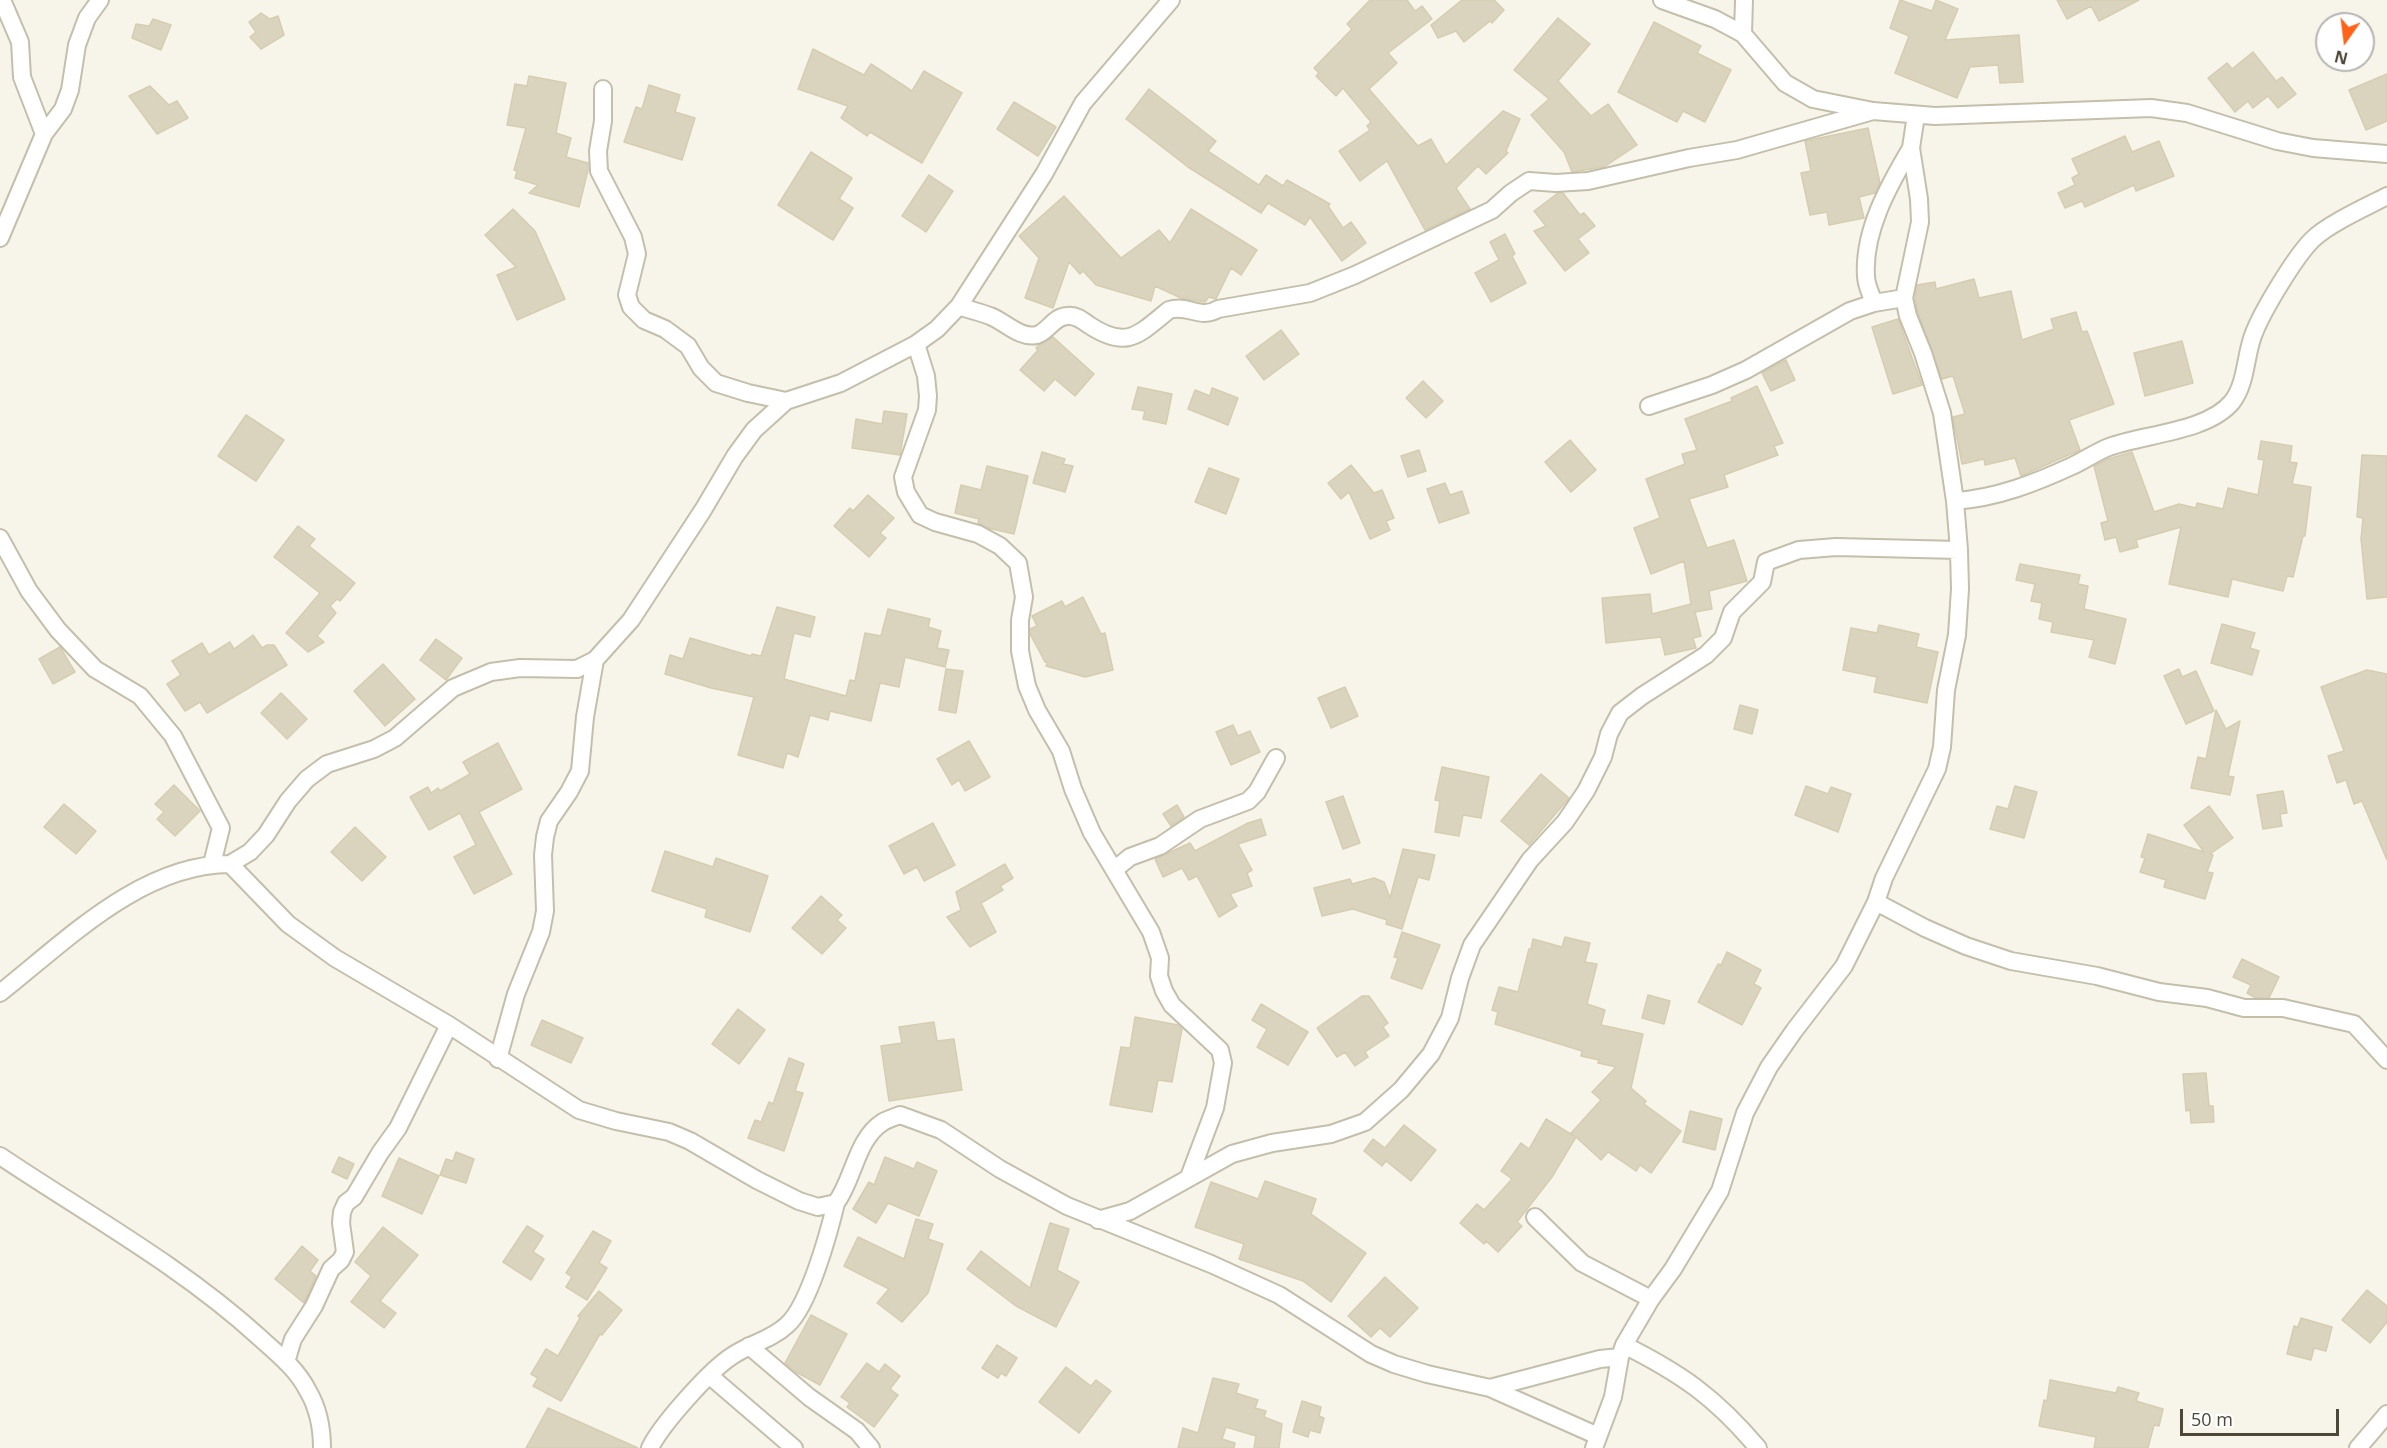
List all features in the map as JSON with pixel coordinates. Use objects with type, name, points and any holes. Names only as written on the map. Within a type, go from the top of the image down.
[{"type":"street","points":[[2,0],[20,42],[22,77],[44,134]]},
{"type":"street","points":[[0,238],[44,134],[63,110],[70,90],[77,45],[87,18],[100,0]]},
{"type":"street","points":[[0,993],[98,914],[131,892],[171,875],[212,864],[230,864],[250,852],[307,779],[327,764],[374,749],[395,738],[453,687],[491,672],[520,668],[578,669],[595,660],[631,620],[735,456],[754,430],[786,401],[841,383],[916,344],[937,330],[959,306],[1044,174],[1083,103],[1171,0]]},
{"type":"street","points":[[1662,0],[1715,19],[1743,34],[1785,83],[1813,99],[1873,111],[1916,115],[1959,116],[2151,108],[2187,113],[2277,141],[2313,148],[2387,153]]},
{"type":"street","points":[[1743,34],[1744,0]]},
{"type":"street","points":[[603,89],[603,121],[597,151],[599,171],[633,237],[637,254],[627,295],[630,307],[644,320],[672,334],[688,346],[700,368],[716,383],[786,401]]},
{"type":"street","points":[[959,306],[992,316],[1023,334],[1037,335],[1066,315],[1076,316],[1110,337],[1136,336],[1175,308],[1210,314],[1218,309],[1319,290],[1477,218],[1492,210],[1529,181],[1556,183],[1588,181],[1689,158],[1737,150],[1873,111]]},
{"type":"street","points":[[650,1448],[678,1409],[730,1357],[774,1336],[789,1324],[800,1307],[827,1240],[836,1203],[846,1190],[867,1137],[883,1122],[900,1115],[941,1130],[1031,1187],[1098,1220],[1144,1236],[1279,1295],[1371,1354],[1426,1374],[1490,1388],[1596,1442],[1612,1397],[1622,1351],[1651,1299],[1673,1269],[1720,1191],[1745,1113],[1769,1067],[1844,966],[1937,769],[1942,747],[1946,690],[1957,635],[1960,590],[1959,550],[1955,501],[1942,413],[1923,353],[1908,316],[1904,298],[1920,222],[1911,148],[1916,115]]},
{"type":"street","points":[[1874,303],[1866,278],[1869,238],[1896,174],[1911,148]]},
{"type":"street","points":[[1955,501],[1976,500],[2021,488],[2108,447],[2201,423],[2220,412],[2232,402],[2240,387],[2253,333],[2312,239],[2387,196]]},
{"type":"street","points":[[1649,406],[1712,385],[1746,370],[1850,311],[1874,303],[1904,298]]},
{"type":"street","points":[[916,344],[926,376],[927,411],[903,477],[906,492],[920,515],[935,522],[978,534],[1000,546],[1018,563],[1024,597],[1020,620],[1020,651],[1027,686],[1037,710],[1061,751],[1073,789],[1092,833],[1151,932],[1160,958],[1159,976],[1164,991],[1172,1005],[1220,1050],[1223,1063],[1215,1108],[1189,1177]]},
{"type":"street","points":[[0,538],[29,591],[58,630],[95,669],[140,696],[173,736],[221,828],[212,864]]},
{"type":"street","points":[[1098,1220],[1130,1211],[1232,1154],[1272,1143],[1331,1134],[1365,1122],[1401,1090],[1431,1054],[1450,1018],[1460,978],[1472,945],[1530,860],[1565,822],[1586,791],[1603,757],[1609,734],[1620,713],[1706,655],[1723,638],[1732,612],[1762,582],[1766,562],[1799,550],[1809,549],[1959,550]]},
{"type":"street","points":[[498,1059],[516,994],[541,932],[545,911],[543,855],[545,837],[549,821],[580,771],[585,717],[595,660]]},
{"type":"street","points":[[1114,870],[1130,857],[1160,846],[1200,819],[1248,801],[1276,758]]},
{"type":"street","points":[[230,864],[288,924],[335,958],[449,1024],[498,1059],[579,1110],[616,1121],[669,1132],[690,1141],[757,1180],[799,1201],[818,1207],[836,1203]]},
{"type":"street","points":[[1876,902],[1925,928],[1966,946],[2011,961],[2097,976],[2158,992],[2207,998],[2244,1008],[2283,1008],[2354,1024],[2387,1060]]},
{"type":"street","points":[[286,1362],[293,1339],[314,1306],[331,1269],[341,1260],[345,1252],[341,1223],[346,1203],[354,1197],[398,1128],[449,1024]]},
{"type":"street","points":[[0,1156],[193,1282],[286,1362],[308,1389],[317,1410],[322,1448]]},
{"type":"street","points":[[1535,1217],[1582,1263],[1651,1299]]},
{"type":"street","points":[[749,1346],[809,1397],[857,1431],[871,1448]]},
{"type":"street","points":[[1490,1388],[1622,1351],[1660,1363],[1696,1385],[1743,1430],[1758,1448]]},
{"type":"street","points":[[710,1376],[794,1448]]},
{"type":"street","points":[[2358,1448],[2387,1414]]},
{"type":"building","points":[[1370,0],[1407,0],[1415,11],[1422,6],[1432,19],[1388,53],[1397,63],[1369,89],[1418,146],[1431,139],[1446,165],[1503,111],[1520,119],[1506,151],[1508,153],[1486,174],[1478,166],[1456,188],[1470,209],[1425,230],[1387,161],[1360,181],[1339,151],[1370,130],[1367,126],[1371,122],[1343,88],[1336,96],[1316,76],[1319,73],[1314,68],[1352,29],[1347,24]]},
{"type":"building","points":[[1462,0],[1494,0],[1504,10],[1492,23],[1490,21],[1464,42],[1456,31],[1438,38],[1431,25]]},
{"type":"building","points":[[1900,0],[1932,11],[1936,0],[1958,9],[1945,40],[2019,35],[2023,82],[2000,83],[1998,65],[1970,67],[1957,98],[1895,73],[1909,36],[1890,28]]},
{"type":"building","points":[[2057,0],[2139,0],[2099,21],[2091,6],[2067,19]]},
{"type":"building","points":[[261,13],[270,19],[278,16],[284,35],[261,49],[250,37],[256,32],[249,22]]},
{"type":"building","points":[[1558,18],[1590,44],[1558,81],[1591,116],[1608,104],[1637,145],[1604,167],[1572,172],[1564,152],[1531,115],[1549,99],[1514,70]]},
{"type":"building","points":[[153,19],[171,25],[161,50],[132,38],[136,24],[149,26]]},
{"type":"building","points":[[1654,22],[1701,46],[1697,53],[1731,70],[1705,122],[1683,111],[1677,122],[1618,92]]},
{"type":"building","points":[[813,49],[864,75],[871,64],[912,91],[924,71],[962,93],[922,163],[870,132],[867,136],[841,118],[848,106],[798,89]]},
{"type":"building","points":[[2253,52],[2276,81],[2282,77],[2296,94],[2278,108],[2268,96],[2253,108],[2248,101],[2235,112],[2208,78],[2227,63],[2232,69]]},
{"type":"building","points":[[2387,74],[2387,121],[2366,130],[2349,90]]},
{"type":"building","points":[[529,76],[566,83],[556,133],[571,138],[566,157],[588,163],[579,207],[529,193],[538,185],[515,178],[517,171],[514,170],[526,128],[507,125],[515,84],[527,86]]},
{"type":"building","points":[[649,85],[680,95],[675,112],[695,118],[682,160],[624,142],[636,107],[642,109]]},
{"type":"building","points":[[150,86],[169,105],[177,101],[188,118],[157,134],[129,96]]},
{"type":"building","points":[[1149,89],[1216,141],[1208,151],[1259,185],[1266,175],[1283,186],[1287,180],[1330,204],[1328,206],[1343,228],[1351,222],[1366,243],[1342,261],[1310,217],[1305,225],[1268,203],[1261,213],[1188,167],[1126,119]]},
{"type":"building","points":[[1014,102],[1056,127],[1038,156],[997,129]]},
{"type":"building","points":[[1868,128],[1880,183],[1875,193],[1859,197],[1864,218],[1829,225],[1827,212],[1810,215],[1801,173],[1811,171],[1805,141]]},
{"type":"building","points":[[2125,136],[2132,152],[2159,141],[2174,176],[2136,191],[2134,185],[2085,207],[2082,201],[2065,208],[2058,193],[2075,185],[2072,178],[2079,174],[2072,159]]},
{"type":"building","points":[[811,152],[852,178],[839,199],[853,208],[833,240],[778,205]]},
{"type":"building","points":[[929,175],[953,191],[926,232],[902,216]]},
{"type":"building","points":[[1558,193],[1563,193],[1580,215],[1584,213],[1595,226],[1578,239],[1589,253],[1565,271],[1534,231],[1546,226],[1534,211]]},
{"type":"building","points":[[1064,196],[1121,258],[1159,230],[1170,243],[1191,209],[1257,250],[1241,275],[1231,268],[1216,299],[1209,297],[1205,302],[1181,298],[1155,286],[1151,301],[1096,285],[1083,271],[1080,274],[1069,262],[1053,308],[1025,298],[1039,258],[1019,236]]},
{"type":"building","points":[[513,209],[535,231],[565,299],[517,320],[497,275],[516,267],[485,235]]},
{"type":"building","points":[[1505,234],[1515,254],[1512,256],[1526,283],[1491,302],[1475,273],[1499,260],[1490,242]]},
{"type":"building","points":[[1974,279],[1979,298],[2011,291],[2022,340],[2054,329],[2051,319],[2076,312],[2082,332],[2087,331],[2114,404],[2069,420],[2080,450],[2021,476],[2015,458],[1985,465],[1984,459],[1962,464],[1953,417],[1965,414],[1953,376],[1942,379],[1918,313],[1915,298],[1917,285],[1935,282],[1936,289]]},
{"type":"building","points":[[1898,319],[1922,385],[1893,394],[1872,327]]},
{"type":"building","points":[[1281,330],[1299,354],[1264,380],[1246,356]]},
{"type":"building","points":[[1053,337],[1094,374],[1075,396],[1055,379],[1044,391],[1020,370],[1038,350],[1036,348],[1039,345]]},
{"type":"building","points":[[2182,341],[2193,383],[2145,396],[2134,353]]},
{"type":"building","points":[[1786,360],[1795,380],[1771,391],[1762,373]]},
{"type":"building","points":[[1423,381],[1443,401],[1426,418],[1406,398]]},
{"type":"building","points":[[1757,386],[1783,443],[1774,446],[1778,455],[1724,475],[1728,487],[1689,499],[1707,548],[1734,540],[1747,581],[1709,591],[1712,609],[1695,612],[1701,636],[1693,638],[1696,648],[1665,655],[1661,637],[1606,643],[1602,598],[1650,594],[1652,614],[1691,604],[1684,561],[1651,574],[1634,528],[1660,518],[1646,479],[1685,464],[1682,454],[1697,450],[1685,419],[1732,401],[1731,398]]},
{"type":"building","points":[[1138,387],[1172,394],[1166,424],[1143,419],[1145,411],[1132,409]]},
{"type":"building","points":[[1212,388],[1238,398],[1228,425],[1188,409],[1195,390],[1210,396]]},
{"type":"building","points":[[884,411],[907,414],[900,455],[852,448],[856,419],[882,424]]},
{"type":"building","points":[[246,415],[284,440],[256,481],[218,456]]},
{"type":"building","points":[[1570,440],[1596,470],[1571,492],[1545,462]]},
{"type":"building","points":[[2261,441],[2292,446],[2290,462],[2297,463],[2292,484],[2311,487],[2305,536],[2303,536],[2293,577],[2287,576],[2283,591],[2232,579],[2228,597],[2169,584],[2181,527],[2136,540],[2138,547],[2120,552],[2116,537],[2105,540],[2101,523],[2108,521],[2094,466],[2132,452],[2154,512],[2179,504],[2196,508],[2197,503],[2223,509],[2228,488],[2258,495],[2264,460],[2258,459]]},
{"type":"building","points":[[1419,450],[1426,471],[1408,477],[1401,456]]},
{"type":"building","points":[[1042,452],[1065,459],[1063,464],[1073,466],[1065,492],[1033,483]]},
{"type":"building","points":[[2362,455],[2387,456],[2387,597],[2367,599],[2361,539],[2363,518],[2357,517]]},
{"type":"building","points":[[1351,465],[1374,493],[1382,490],[1394,518],[1386,521],[1390,530],[1370,539],[1349,492],[1341,499],[1328,483]]},
{"type":"building","points":[[987,466],[1028,476],[1014,534],[988,528],[978,523],[979,519],[955,513],[961,485],[981,490]]},
{"type":"building","points":[[1209,468],[1239,479],[1226,514],[1195,502]]},
{"type":"building","points":[[1445,483],[1450,495],[1462,491],[1469,513],[1439,523],[1427,489]]},
{"type":"building","points":[[868,495],[894,518],[880,533],[886,538],[869,557],[834,526],[850,508],[853,511]]},
{"type":"building","points":[[298,526],[315,539],[309,546],[355,583],[340,601],[337,599],[330,606],[336,613],[317,636],[324,642],[308,652],[286,633],[320,593],[274,557]]},
{"type":"building","points":[[2020,564],[2080,575],[2078,584],[2088,586],[2084,609],[2126,619],[2115,664],[2089,657],[2094,640],[2051,632],[2053,622],[2039,619],[2042,603],[2031,601],[2035,584],[2016,580]]},
{"type":"building","points":[[1083,597],[1101,634],[1105,633],[1113,670],[1085,677],[1046,666],[1048,663],[1045,662],[1030,634],[1030,629],[1037,626],[1032,616],[1062,601],[1065,607]]},
{"type":"building","points":[[777,607],[815,617],[810,637],[794,633],[784,679],[846,696],[850,680],[855,681],[865,633],[881,636],[888,609],[930,619],[928,627],[941,631],[937,648],[949,650],[945,667],[905,657],[899,687],[880,683],[871,721],[830,711],[828,720],[810,715],[798,757],[787,753],[783,768],[738,755],[754,697],[711,688],[665,674],[670,655],[683,659],[690,638],[751,656],[752,654],[761,656]]},
{"type":"building","points":[[2222,624],[2255,633],[2250,648],[2259,651],[2252,675],[2211,663]]},
{"type":"building","points":[[1879,625],[1919,634],[1916,647],[1938,652],[1927,703],[1874,692],[1877,677],[1843,670],[1851,628],[1877,633]]},
{"type":"building","points":[[253,635],[262,648],[274,645],[287,665],[207,713],[200,702],[185,711],[167,684],[181,675],[172,661],[202,643],[209,655],[230,642],[234,649]]},
{"type":"building","points":[[436,639],[462,658],[446,680],[420,660]]},
{"type":"building","points":[[60,647],[75,672],[53,684],[39,659]]},
{"type":"building","points":[[383,664],[415,699],[385,726],[354,691]]},
{"type":"building","points":[[946,669],[963,671],[956,713],[939,710]]},
{"type":"building","points":[[2179,669],[2182,677],[2196,671],[2214,711],[2186,724],[2164,676]]},
{"type":"building","points":[[2367,670],[2387,674],[2387,860],[2362,801],[2354,804],[2346,780],[2337,783],[2328,756],[2344,751],[2321,687]]},
{"type":"building","points":[[1345,687],[1358,716],[1331,728],[1318,698]]},
{"type":"building","points":[[281,693],[307,719],[287,739],[261,713]]},
{"type":"building","points":[[1740,705],[1758,710],[1752,734],[1734,729]]},
{"type":"building","points":[[2216,710],[2226,729],[2240,721],[2228,776],[2234,777],[2230,795],[2191,788],[2198,757],[2206,759]]},
{"type":"building","points":[[1233,725],[1238,736],[1250,731],[1260,752],[1231,765],[1216,732]]},
{"type":"building","points":[[969,741],[990,777],[965,791],[959,780],[952,785],[937,759]]},
{"type":"building","points":[[498,743],[522,789],[479,812],[512,874],[474,894],[454,857],[476,845],[460,813],[429,830],[410,797],[428,787],[431,793],[438,788],[440,791],[470,774],[463,762]]},
{"type":"building","points":[[1442,767],[1489,777],[1481,818],[1463,815],[1459,836],[1435,832],[1440,801],[1435,800]]},
{"type":"building","points":[[1541,774],[1569,798],[1529,845],[1501,821]]},
{"type":"building","points":[[174,785],[200,811],[175,836],[157,819],[164,812],[155,804]]},
{"type":"building","points":[[1806,786],[1828,794],[1831,787],[1851,794],[1838,832],[1795,815]]},
{"type":"building","points":[[2015,786],[2037,792],[2024,838],[1990,829],[1997,806],[2008,809]]},
{"type":"building","points":[[2283,791],[2287,813],[2280,814],[2282,826],[2263,829],[2257,795]]},
{"type":"building","points":[[1343,796],[1360,843],[1343,849],[1326,802]]},
{"type":"building","points":[[64,804],[96,831],[76,854],[44,827]]},
{"type":"building","points":[[1177,805],[1184,817],[1171,826],[1163,814]]},
{"type":"building","points":[[2209,806],[2233,838],[2210,854],[2213,855],[2207,872],[2213,873],[2205,899],[2164,887],[2166,880],[2140,872],[2145,858],[2141,857],[2148,834],[2204,852],[2184,825]]},
{"type":"building","points":[[1261,819],[1266,835],[1238,844],[1252,870],[1247,873],[1252,886],[1230,894],[1237,906],[1219,917],[1197,876],[1189,880],[1182,868],[1163,877],[1155,859],[1190,843],[1195,851],[1248,823]]},
{"type":"building","points":[[933,823],[955,865],[924,881],[917,867],[904,874],[889,846]]},
{"type":"building","points":[[355,827],[386,857],[362,881],[331,852]]},
{"type":"building","points":[[1403,849],[1435,855],[1429,880],[1418,877],[1402,929],[1386,924],[1387,920],[1353,909],[1322,916],[1314,888],[1350,879],[1352,884],[1374,878],[1384,882],[1390,898]]},
{"type":"building","points":[[665,851],[713,867],[716,858],[768,876],[750,932],[705,917],[707,909],[652,891]]},
{"type":"building","points":[[1005,864],[1013,878],[1000,886],[1003,890],[981,903],[996,932],[970,947],[947,917],[961,910],[956,892]]},
{"type":"building","points":[[821,896],[842,915],[837,920],[846,928],[822,954],[792,928]]},
{"type":"building","points":[[1402,932],[1440,945],[1422,989],[1391,978],[1398,958],[1394,957]]},
{"type":"building","points":[[1565,937],[1590,943],[1585,962],[1597,964],[1587,1004],[1605,1010],[1601,1025],[1643,1034],[1631,1088],[1646,1101],[1644,1104],[1681,1131],[1651,1173],[1640,1165],[1636,1171],[1608,1152],[1601,1160],[1576,1137],[1552,1177],[1517,1222],[1522,1226],[1498,1252],[1486,1241],[1484,1244],[1460,1223],[1477,1204],[1484,1210],[1512,1179],[1501,1171],[1521,1143],[1529,1149],[1546,1119],[1574,1136],[1571,1133],[1601,1100],[1592,1092],[1616,1067],[1581,1056],[1582,1051],[1495,1024],[1498,1012],[1492,1010],[1499,987],[1518,992],[1533,939],[1562,947]]},
{"type":"building","points":[[1727,952],[1761,970],[1754,984],[1761,988],[1742,1025],[1698,1002]]},
{"type":"building","points":[[2242,959],[2279,977],[2269,998],[2256,998],[2247,993],[2251,985],[2233,977]]},
{"type":"building","points":[[1648,995],[1670,1001],[1664,1024],[1642,1018]]},
{"type":"building","points":[[1362,996],[1369,996],[1388,1023],[1383,1027],[1389,1036],[1365,1052],[1368,1057],[1355,1066],[1345,1052],[1337,1057],[1317,1028]]},
{"type":"building","points":[[1261,1004],[1308,1032],[1288,1065],[1257,1047],[1267,1029],[1252,1020]]},
{"type":"building","points":[[738,1009],[765,1030],[739,1064],[712,1044]]},
{"type":"building","points":[[1135,1017],[1178,1025],[1182,1029],[1172,1082],[1158,1080],[1152,1112],[1110,1105],[1121,1047],[1130,1048]]},
{"type":"building","points":[[542,1020],[583,1038],[571,1063],[531,1045]]},
{"type":"building","points":[[934,1022],[937,1041],[954,1039],[962,1090],[889,1101],[881,1046],[902,1043],[899,1027]]},
{"type":"building","points":[[789,1058],[804,1064],[795,1091],[803,1093],[784,1151],[748,1138],[755,1120],[761,1122],[769,1102],[773,1104]]},
{"type":"building","points":[[2206,1073],[2209,1106],[2213,1106],[2214,1122],[2191,1123],[2190,1110],[2186,1111],[2183,1074]]},
{"type":"building","points":[[1690,1111],[1722,1119],[1715,1150],[1683,1142]]},
{"type":"building","points":[[1404,1125],[1436,1150],[1411,1181],[1386,1161],[1382,1166],[1364,1151],[1373,1139],[1385,1148]]},
{"type":"building","points":[[456,1152],[474,1159],[466,1183],[440,1175],[446,1159],[453,1161]]},
{"type":"building","points":[[339,1157],[354,1164],[347,1179],[332,1172]]},
{"type":"building","points":[[885,1157],[914,1169],[917,1162],[937,1171],[919,1216],[888,1203],[876,1223],[853,1209],[869,1182],[874,1185]]},
{"type":"building","points":[[399,1158],[439,1176],[422,1214],[382,1196]]},
{"type":"building","points":[[1265,1181],[1316,1199],[1311,1214],[1366,1253],[1331,1302],[1303,1281],[1239,1259],[1244,1244],[1195,1227],[1211,1182],[1258,1199]]},
{"type":"building","points":[[916,1219],[933,1224],[928,1239],[943,1244],[928,1293],[902,1322],[877,1303],[889,1289],[844,1266],[858,1237],[904,1259]]},
{"type":"building","points":[[1050,1223],[1069,1229],[1057,1270],[1079,1282],[1056,1327],[1016,1306],[967,1269],[981,1251],[1030,1288]]},
{"type":"building","points":[[527,1226],[543,1236],[533,1252],[544,1259],[531,1280],[503,1262]]},
{"type":"building","points":[[383,1227],[418,1255],[380,1301],[396,1313],[384,1328],[351,1302],[371,1276],[355,1262]]},
{"type":"building","points":[[593,1231],[611,1241],[599,1263],[607,1268],[587,1300],[566,1287],[572,1277],[566,1273]]},
{"type":"building","points":[[302,1246],[318,1260],[310,1271],[316,1276],[304,1303],[275,1279]]},
{"type":"building","points":[[1385,1277],[1418,1308],[1390,1337],[1380,1328],[1371,1337],[1348,1316]]},
{"type":"building","points":[[2367,1290],[2387,1306],[2387,1322],[2370,1343],[2342,1320]]},
{"type":"building","points":[[599,1291],[622,1310],[602,1335],[600,1334],[561,1401],[533,1386],[538,1378],[531,1374],[546,1349],[558,1356],[580,1318],[578,1316]]},
{"type":"building","points":[[811,1315],[847,1334],[820,1385],[785,1363]]},
{"type":"building","points":[[2301,1318],[2332,1327],[2326,1351],[2314,1348],[2311,1360],[2287,1354],[2294,1326],[2298,1327]]},
{"type":"building","points":[[997,1345],[1017,1358],[1006,1376],[1001,1373],[998,1378],[982,1368]]},
{"type":"building","points":[[867,1363],[879,1372],[885,1364],[900,1376],[890,1389],[898,1395],[874,1427],[847,1407],[850,1403],[841,1397]]},
{"type":"building","points":[[1066,1367],[1091,1386],[1096,1380],[1111,1391],[1079,1433],[1039,1402]]},
{"type":"building","points":[[1213,1378],[1239,1384],[1236,1393],[1258,1400],[1255,1408],[1266,1411],[1264,1417],[1282,1424],[1279,1448],[1254,1448],[1256,1436],[1226,1427],[1222,1439],[1235,1443],[1234,1448],[1178,1448],[1183,1428],[1198,1433]]},
{"type":"building","points":[[2050,1380],[2116,1393],[2118,1387],[2139,1393],[2136,1401],[2163,1409],[2159,1426],[2154,1425],[2148,1448],[2094,1448],[2096,1437],[2039,1426],[2044,1400],[2047,1401]]},
{"type":"building","points":[[1302,1401],[1321,1407],[1319,1416],[1324,1418],[1320,1433],[1310,1430],[1308,1437],[1293,1432]]},
{"type":"building","points":[[548,1408],[638,1448],[526,1448]]}]
